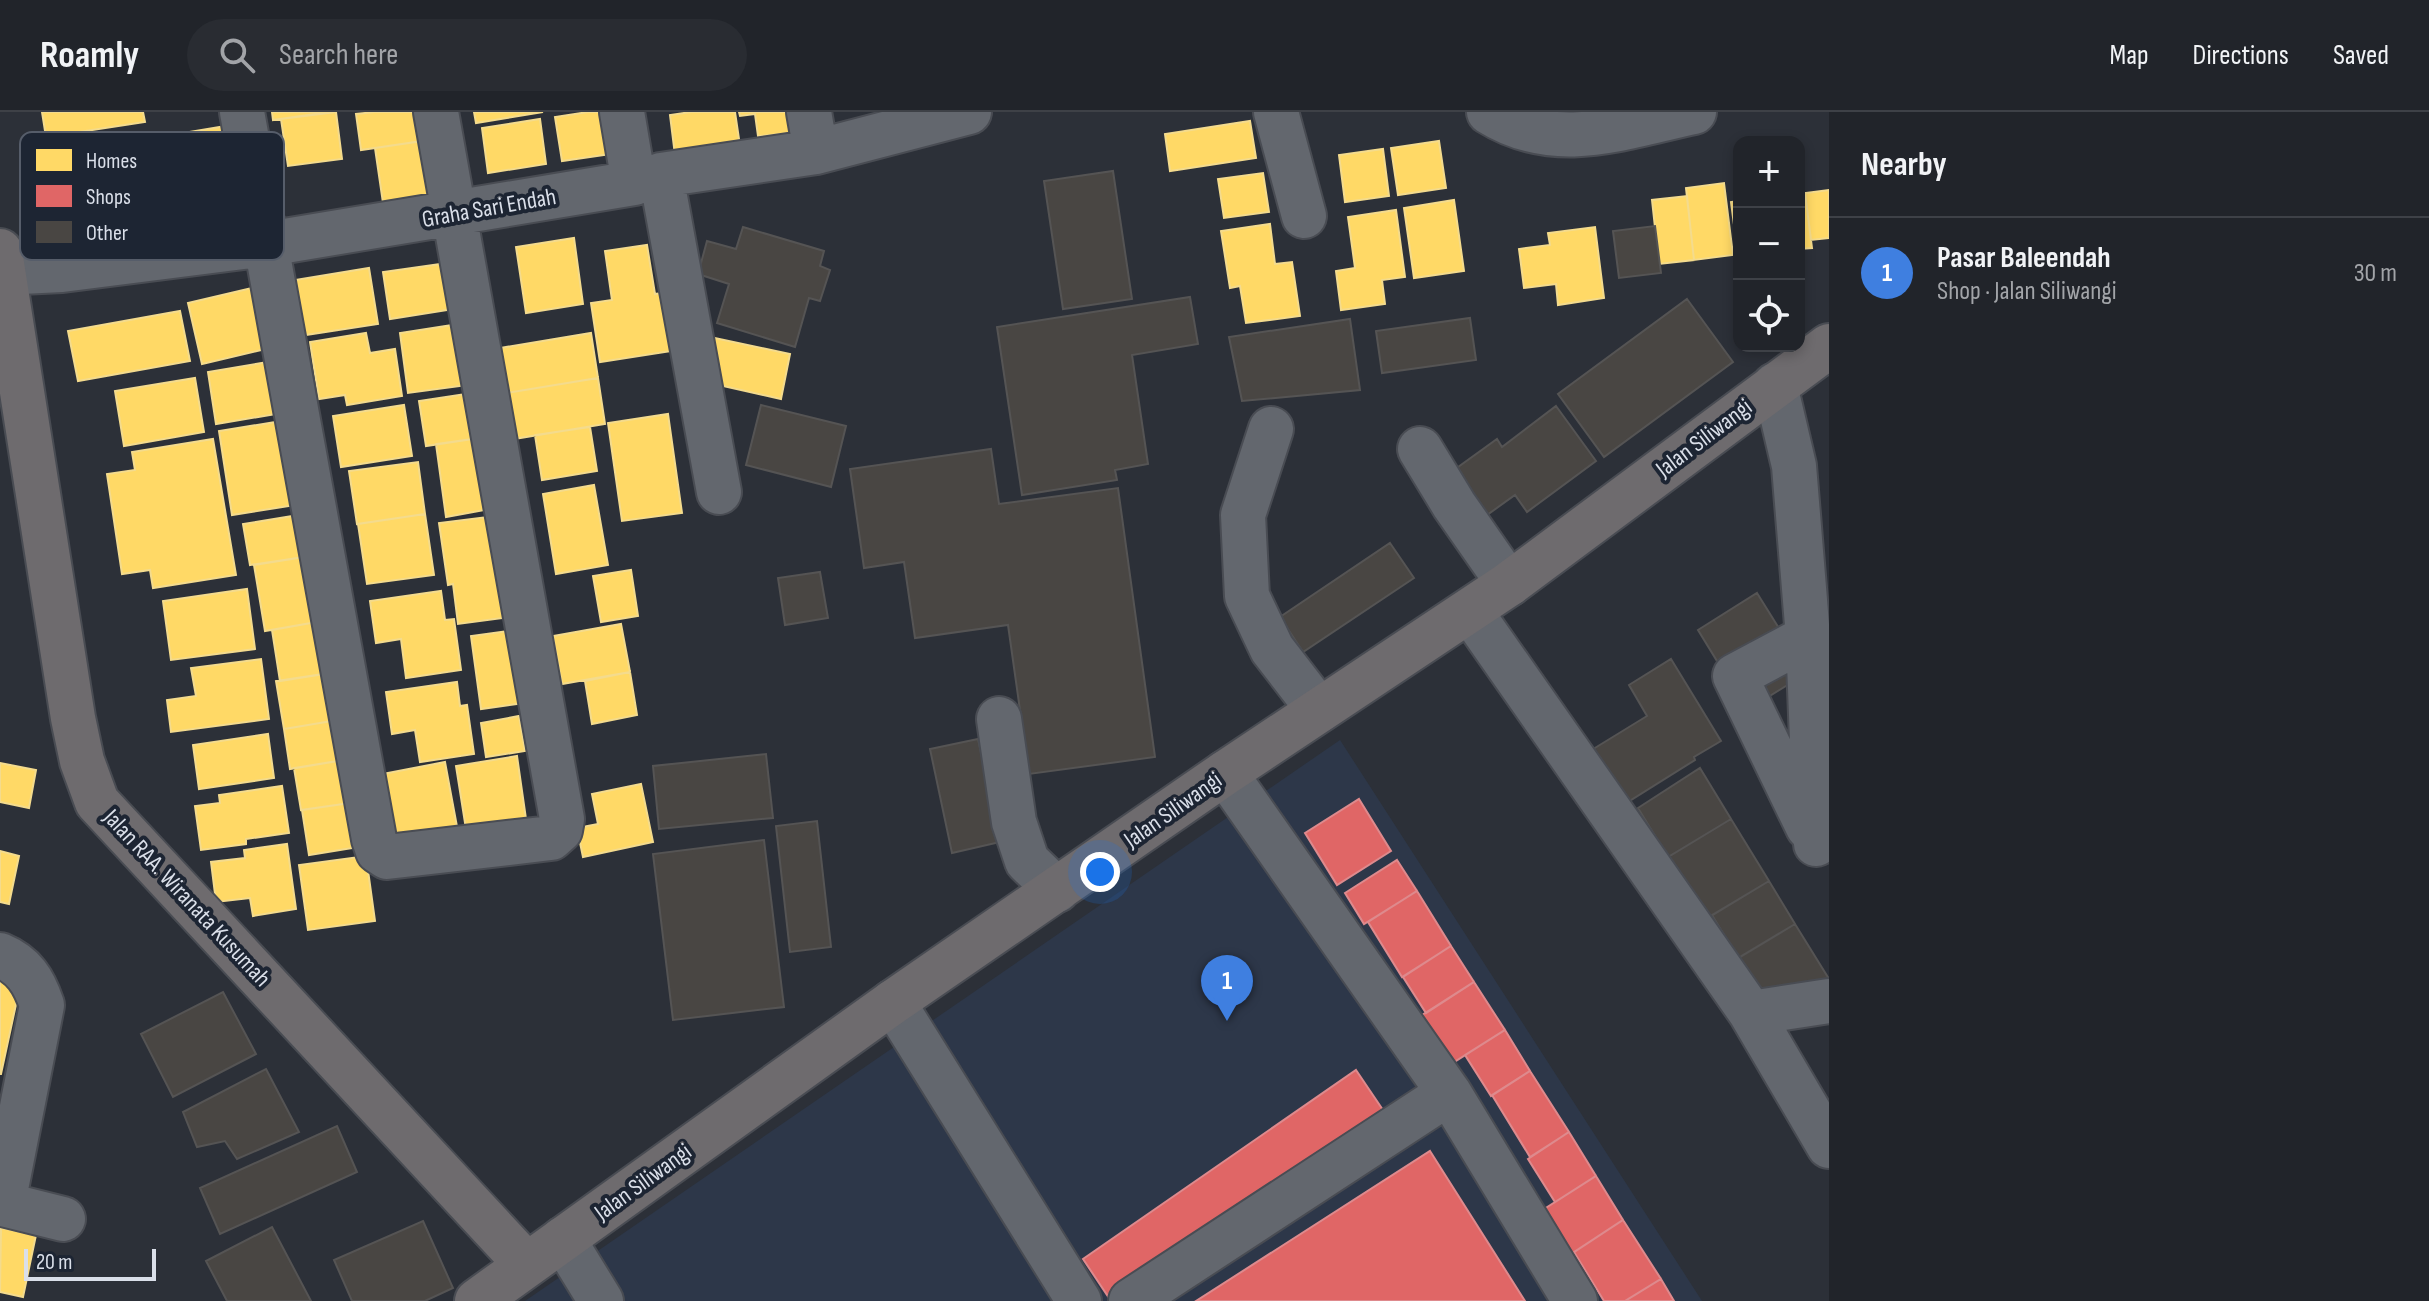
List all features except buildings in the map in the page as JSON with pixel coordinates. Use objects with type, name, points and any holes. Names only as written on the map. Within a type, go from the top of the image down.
[{"type":"main road","name":"Jalan RAA. Wiranata Kusumah","points":[[1,266],[73,718],[82,761],[97,802],[527,1265]]},
{"type":"main road","name":"Jalan Siliwangi","points":[[477,1301],[893,1002],[1225,773],[1509,584],[1829,346]]},
{"type":"street","points":[[242,112],[246,132]]},
{"type":"street","points":[[270,260],[378,851],[387,857],[551,838],[560,830],[562,819],[436,112]]},
{"type":"street","points":[[622,112],[648,179],[719,492]]},
{"type":"street","name":"Graha Sari Endah","points":[[284,241],[648,179],[812,132],[969,112]]},
{"type":"street","points":[[1276,112],[1304,216]]},
{"type":"street","points":[[1489,112],[1519,128],[1575,137],[1694,112]]},
{"type":"street","name":"Graha Sari Endah","points":[[1,266],[62,270],[141,260]]},
{"type":"street","points":[[1775,385],[1794,466],[1822,845]]},
{"type":"street","points":[[1271,429],[1243,515],[1247,596],[1272,649],[1319,710]]},
{"type":"street","points":[[1420,449],[1454,505],[1509,584]]},
{"type":"street","points":[[1470,611],[1751,1013],[1829,1146]]},
{"type":"street","points":[[1808,637],[1735,676],[1822,845]]},
{"type":"street","points":[[999,719],[1014,822],[1027,861],[1057,890]]},
{"type":"street","points":[[1225,773],[1449,1093],[1575,1301]]},
{"type":"street","points":[[0,955],[26,971],[35,983],[42,1005],[1,1204],[63,1219]]},
{"type":"street","points":[[1751,1013],[1829,1001]]},
{"type":"street","points":[[893,1002],[1079,1301]]},
{"type":"street","points":[[1131,1301],[1449,1093]]},
{"type":"street","points":[[563,1239],[601,1301]]},
{"type":"shaded area","points":[[1340,740],[1702,1301],[525,1301]]},
{"type":"place","name":"Pasar Baleendah","points":[[1227,1021]]}]
